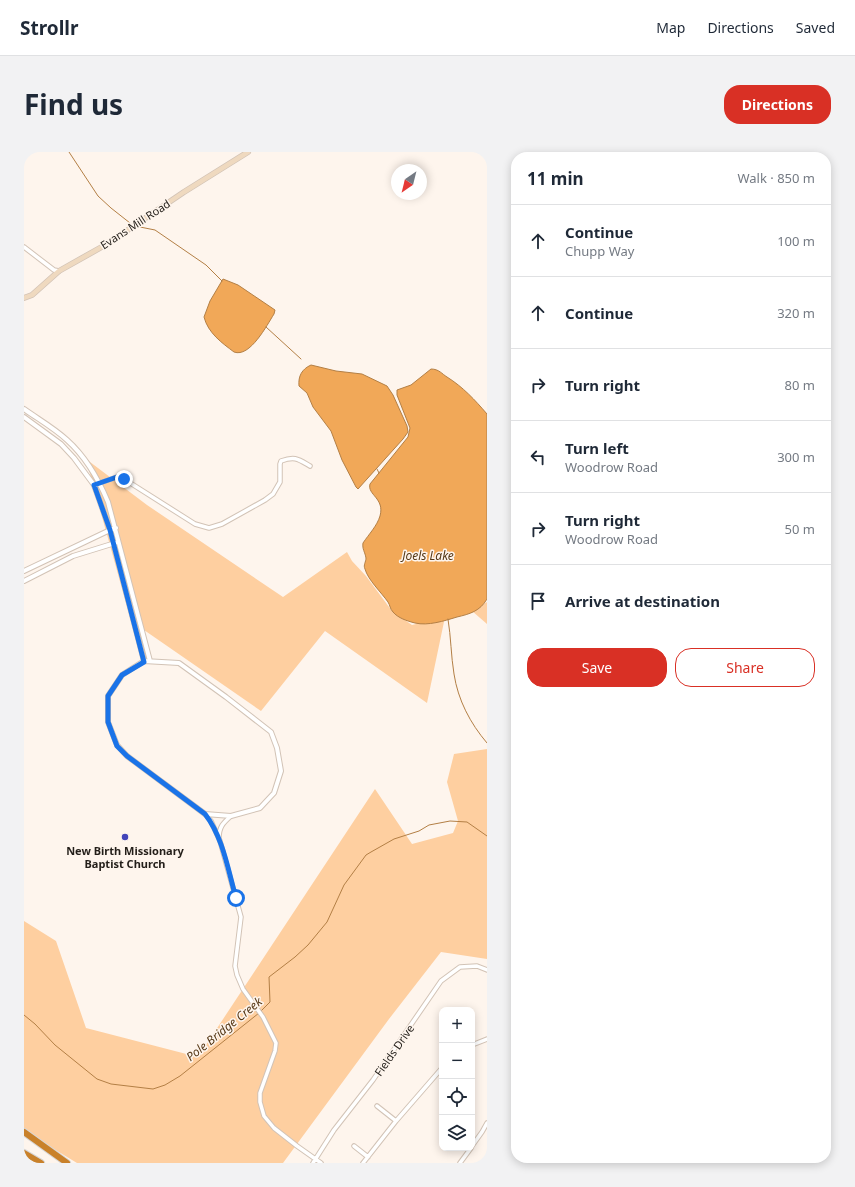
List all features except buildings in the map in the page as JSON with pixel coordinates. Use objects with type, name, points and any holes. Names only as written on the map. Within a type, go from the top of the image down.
[{"type":"highway","points":[[24,1132],[67,1163]]},
{"type":"highway","points":[[24,1153],[41,1163]]},
{"type":"main road","name":"Evans Mill Road","points":[[24,298],[32,295],[59,271],[107,244],[184,192],[248,152]]},
{"type":"street","points":[[24,247],[54,270],[59,271]]},
{"type":"street","points":[[24,409],[67,439],[87,461],[100,482],[116,528],[150,661]]},
{"type":"street","points":[[24,417],[61,444],[70,453],[94,485],[110,530],[144,662]]},
{"type":"street","points":[[94,485],[117,477],[124,479],[196,524],[209,528],[222,524],[273,494],[280,482],[281,461],[291,457],[301,460],[310,466]]},
{"type":"street","points":[[24,571],[116,528]]},
{"type":"street","points":[[24,581],[73,556],[119,542]]},
{"type":"street","points":[[205,814],[231,816],[260,808],[274,793],[281,771],[277,748],[271,732],[179,663],[144,662],[122,675],[108,696],[108,722],[117,746],[127,756],[205,814],[212,824],[220,841]]},
{"type":"street","points":[[231,816],[223,823],[219,831],[220,841],[241,917],[235,966],[243,989],[263,1017],[273,1034],[276,1043],[275,1051],[260,1093],[260,1102],[264,1116],[274,1128],[321,1163]]},
{"type":"street","name":"Fields Drive","points":[[312,1163],[334,1130],[373,1080],[441,981],[460,966],[477,966],[487,970]]},
{"type":"street","points":[[475,1044],[487,1039]]},
{"type":"street","points":[[363,1163],[396,1121],[439,1071]]},
{"type":"street","points":[[377,1106],[396,1121]]},
{"type":"street","points":[[475,1142],[487,1123]]},
{"type":"street","points":[[354,1146],[368,1157]]},
{"type":"street","points":[[460,1163],[468,1151]]},
{"type":"shaded area","points":[[86,459],[147,505],[283,597],[347,552],[352,561],[366,576],[392,611],[412,625],[445,617],[427,703],[325,631],[261,711],[131,621]]},
{"type":"shaded area","points":[[487,602],[487,624],[472,611]]},
{"type":"shaded area","points":[[487,749],[487,959],[441,952],[389,1019],[283,1163],[77,1163],[24,1131],[24,921],[56,941],[86,1028],[198,1057],[375,789],[412,844],[453,833],[458,821],[447,782],[454,754]]},
{"type":"water","points":[[223,279],[238,285],[275,310],[274,314],[252,346],[240,353],[234,352],[212,333],[204,317],[210,301]]},
{"type":"water","points":[[311,365],[336,371],[362,374],[387,386],[393,395],[407,426],[408,432],[403,439],[358,489],[342,460],[331,431],[313,407],[307,393],[299,386],[301,373]]},
{"type":"water","name":"Joels Lake","points":[[431,369],[438,371],[458,385],[487,414],[487,599],[478,609],[470,613],[436,623],[420,624],[403,619],[392,611],[388,602],[372,582],[364,566],[366,558],[363,543],[377,523],[381,510],[378,501],[371,491],[370,484],[408,437],[410,428],[397,395],[397,390],[411,385]]},
{"type":"waterway","points":[[69,152],[98,196],[130,223]]},
{"type":"waterway","points":[[140,227],[155,230],[206,265],[222,281]]},
{"type":"waterway","points":[[266,327],[301,359]]},
{"type":"waterway","points":[[377,469],[379,473]]},
{"type":"waterway","points":[[448,619],[453,667],[458,693],[470,719],[487,743]]},
{"type":"waterway","name":"Pole Bridge Creek","points":[[261,1011],[270,1002],[269,977],[308,945],[327,922],[344,885],[366,855],[394,839],[419,831],[429,825],[450,821],[467,822],[487,836]]},
{"type":"waterway","name":"Pole Bridge Creek","points":[[24,1015],[55,1045],[97,1079],[111,1084],[153,1089],[165,1085],[180,1076],[259,1013]]},
{"type":"place","name":"New Birth Missionary Baptist Church","points":[[125,837]]},
{"type":"route","points":[[124,479],[117,477],[94,485],[110,530],[144,662],[122,675],[108,696],[108,722],[117,746],[127,756],[205,814],[220,841],[236,898]]}]
